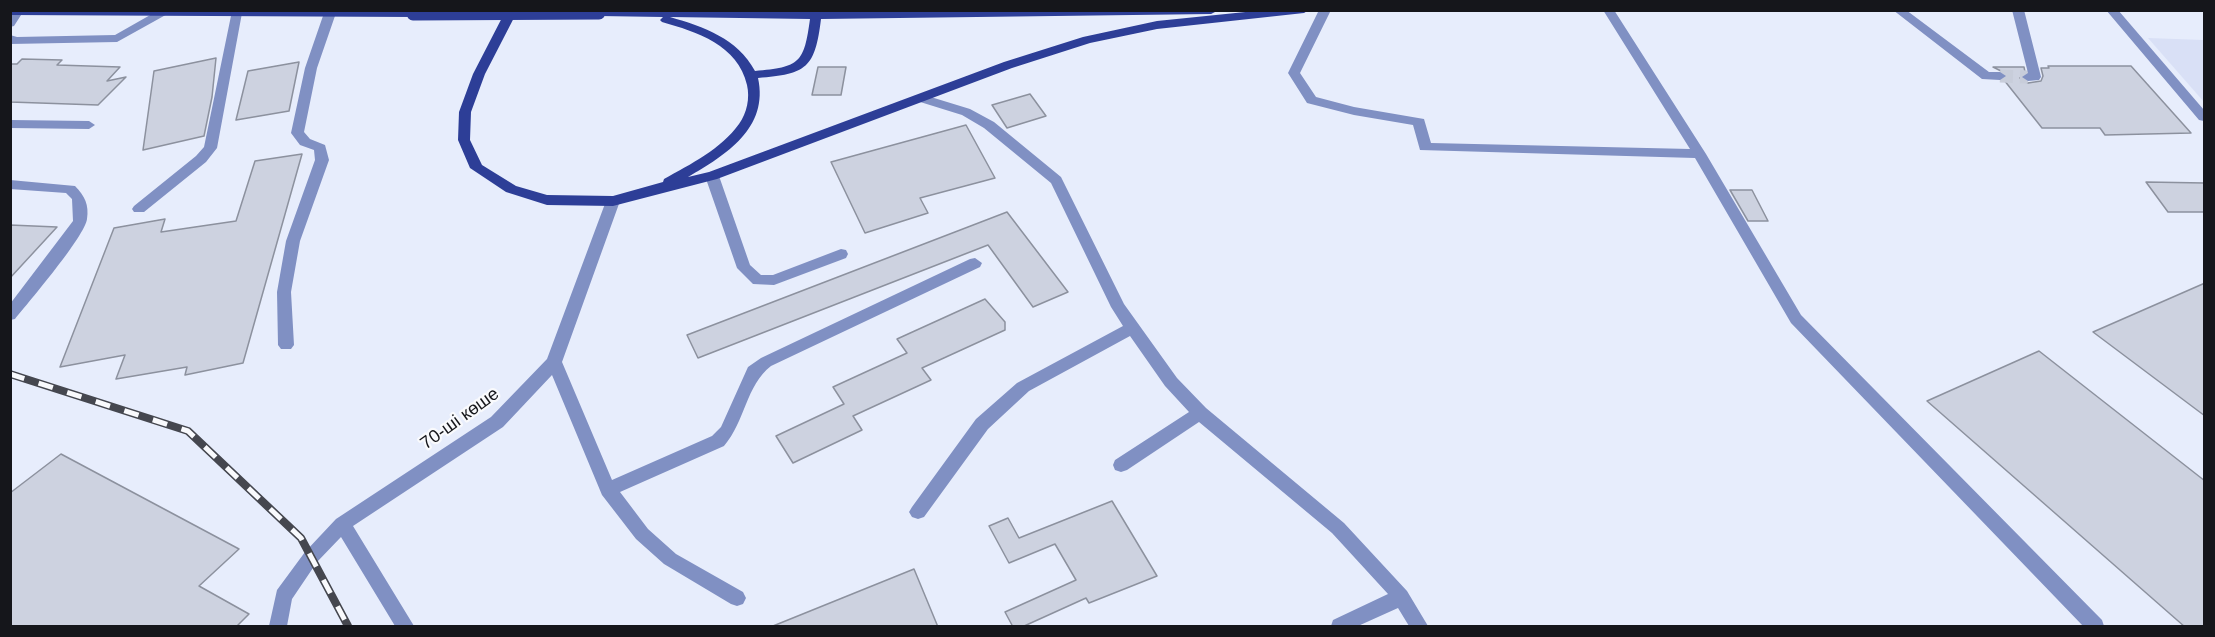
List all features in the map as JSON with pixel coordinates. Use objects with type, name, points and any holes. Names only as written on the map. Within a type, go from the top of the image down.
[{"type":"main road","points":[[512,10],[479,74],[465,111],[464,140],[477,168],[512,189],[547,200],[613,201],[712,176],[1008,65],[1087,40],[1157,25],[1304,10]]},
{"type":"main road","points":[[14,12],[642,14],[1262,10]]},
{"type":"main road","points":[[753,75],[794,68],[803,63],[813,47],[817,13]]},
{"type":"main road","points":[[642,14],[688,26],[715,37],[740,55],[753,75],[756,104],[743,128],[710,158],[658,188]]},
{"type":"lane","points":[[1325,10],[1294,73],[1311,100],[1354,111],[1419,122],[1425,147],[1699,154]]},
{"type":"lane","points":[[1608,10],[1699,154],[1796,319],[2095,627]]},
{"type":"lane","points":[[1898,10],[1986,76],[2000,76]]},
{"type":"lane","points":[[2018,10],[2035,77],[2028,77]]},
{"type":"lane","points":[[2111,10],[2205,117]]},
{"type":"lane","points":[[10,24],[14,12]]},
{"type":"lane","points":[[10,38],[14,41],[117,38],[165,12]]},
{"type":"lane","points":[[139,209],[201,159],[210,148],[236,13]]},
{"type":"lane","points":[[286,345],[284,292],[293,241],[322,160],[320,148],[305,142],[297,133],[310,68],[330,13]]},
{"type":"lane","points":[[921,98],[966,112],[989,125],[1056,180],[1118,307],[1171,382],[1200,413],[1338,528],[1374,564],[1401,597],[1419,627]]},
{"type":"lane","points":[[10,124],[89,126]]},
{"type":"lane","points":[[712,176],[744,268],[758,280],[774,280],[841,254]]},
{"type":"lane","points":[[10,184],[70,189],[80,198],[80,221],[70,238],[10,315]]},
{"type":"lane","name":"70-ші көше","points":[[278,627],[284,596],[312,557],[342,524],[496,422],[528,392],[554,362],[613,201]]},
{"type":"lane","points":[[608,490],[718,441],[733,419],[754,371],[766,362],[975,263]]},
{"type":"lane","points":[[918,512],[982,424],[1023,387],[1133,327]]},
{"type":"lane","points":[[554,362],[608,490],[642,534],[670,559],[736,598]]},
{"type":"lane","points":[[1121,465],[1200,413]]},
{"type":"lane","points":[[342,524],[405,627]]},
{"type":"lane","points":[[1340,627],[1401,597]]},
{"type":"shaded area","points":[[2148,38],[2204,40],[2204,102]]},
{"type":"building","points":[[216,58],[212,97],[204,136],[143,150],[154,71]]},
{"type":"building","points":[[22,59],[62,60],[57,65],[120,67],[107,81],[126,77],[98,105],[10,102],[10,64],[17,64]]},
{"type":"building","points":[[299,62],[289,111],[236,120],[248,71]]},
{"type":"building","points":[[2048,66],[2131,66],[2191,133],[2105,135],[2100,128],[2042,128],[2004,80],[2008,77],[2007,74],[1993,67],[2024,67],[2025,72],[2020,78],[2028,83],[2041,81],[2043,76],[2041,68],[2049,68]]},
{"type":"building","points":[[818,67],[846,67],[841,95],[812,95]]},
{"type":"building","points":[[1030,94],[1046,116],[1007,128],[992,105]]},
{"type":"building","points":[[966,125],[995,178],[920,198],[928,213],[865,233],[831,162]]},
{"type":"building","points":[[302,154],[243,363],[185,375],[187,367],[116,379],[125,355],[60,367],[114,228],[165,219],[161,232],[236,221],[255,161]]},
{"type":"building","points":[[2146,182],[2205,183],[2205,212],[2168,212]]},
{"type":"building","points":[[1730,190],[1752,190],[1768,221],[1748,221]]},
{"type":"building","points":[[1007,212],[1068,292],[1033,307],[988,245],[698,358],[687,335]]},
{"type":"building","points":[[10,225],[57,227],[10,278]]},
{"type":"building","points":[[2205,283],[2205,416],[2093,332]]},
{"type":"building","points":[[985,299],[1005,322],[1005,330],[922,368],[931,380],[853,416],[862,430],[793,463],[776,436],[844,404],[833,387],[907,353],[897,339]]},
{"type":"building","points":[[2039,351],[2205,481],[2205,627],[2185,627],[1927,401]]},
{"type":"building","points":[[61,454],[239,549],[199,586],[249,614],[236,627],[10,627],[10,493]]},
{"type":"building","points":[[1112,501],[1157,576],[1089,603],[1086,598],[1022,627],[1013,627],[1005,612],[1076,580],[1055,544],[1009,563],[989,526],[1008,518],[1019,538]]},
{"type":"building","points":[[914,569],[938,627],[773,627],[773,626]]},
{"type":"tunnel","points":[[2000,76],[2028,77]]},
{"type":"railway","points":[[10,374],[188,431],[301,538],[348,626]]}]
